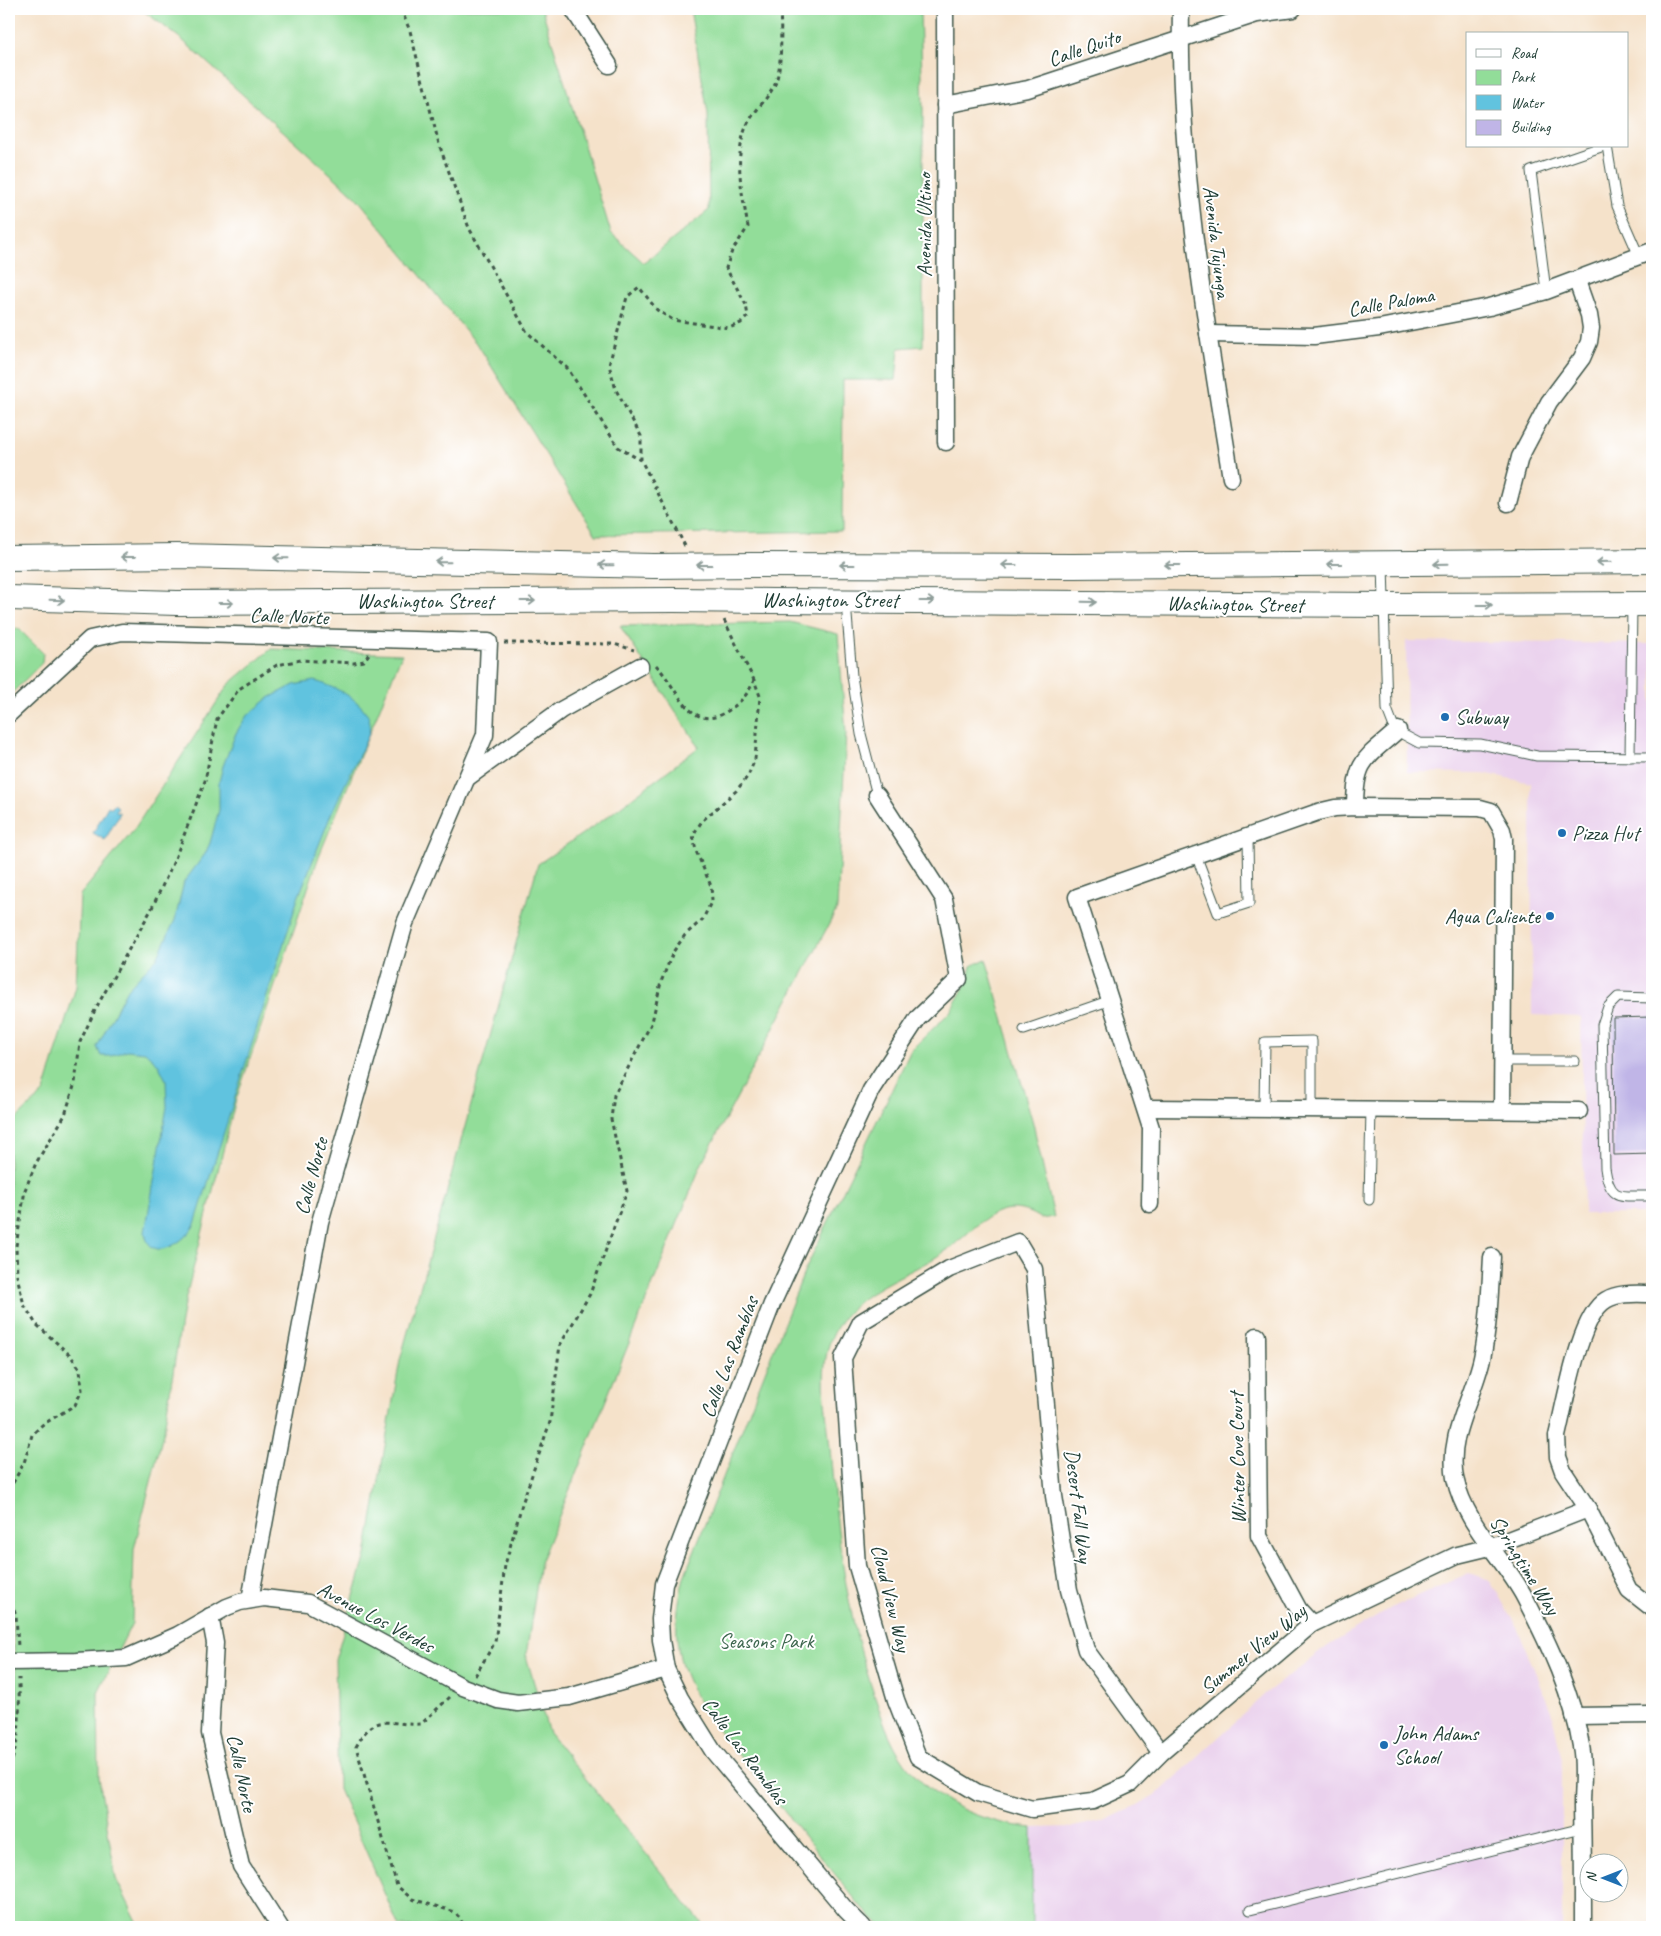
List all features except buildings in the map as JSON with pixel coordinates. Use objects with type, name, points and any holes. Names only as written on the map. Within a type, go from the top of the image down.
[{"type":"main road","name":"Washington Street","points":[[9,558],[177,556],[654,566],[1383,564],[1652,561]]},
{"type":"main road","name":"Washington Street","points":[[9,598],[177,603],[846,600],[1384,606],[1642,604]]},
{"type":"street","points":[[573,9],[609,65]]},
{"type":"street","name":"Avenida Ultimo","points":[[945,9],[946,442]]},
{"type":"street","name":"Avenida Tujunga","points":[[1181,9],[1183,136],[1208,334],[1231,478]]},
{"type":"street","name":"Calle Quito","points":[[945,105],[1028,89],[1257,14],[1293,9]]},
{"type":"street","name":"Calle Paloma","points":[[1208,334],[1314,336],[1380,328],[1489,307],[1577,281],[1646,254]]},
{"type":"street","points":[[1508,503],[1520,457],[1549,402],[1582,358],[1589,342],[1591,328],[1589,315],[1577,281]]},
{"type":"street","name":"Calle Norte","points":[[9,714],[90,638],[122,632],[488,642],[485,735],[405,923],[320,1222],[250,1600]]},
{"type":"street","points":[[467,778],[561,710],[640,666]]},
{"type":"street","points":[[1355,807],[1355,783],[1359,768],[1370,754],[1398,730]]},
{"type":"street","name":"Calle Las Ramblas","points":[[864,1927],[840,1903],[713,1751],[680,1698],[666,1669],[660,1619],[664,1584],[772,1304],[871,1090],[918,1018],[959,979],[944,899],[876,795]]},
{"type":"street","points":[[1150,1204],[1150,1128],[1146,1108],[1078,897],[1318,812],[1335,808],[1355,807],[1480,808],[1491,811],[1496,818],[1504,839],[1502,1110]]},
{"type":"street","points":[[1146,1108],[1579,1111]]},
{"type":"street","name":"Cloud View Way","points":[[1018,1242],[949,1269],[861,1322],[843,1358],[857,1566],[896,1700],[918,1757],[978,1794],[1032,1809],[1093,1801],[1130,1784],[1161,1753]]},
{"type":"street","name":"Desert Fall Way","points":[[1018,1242],[1034,1269],[1054,1496],[1068,1590],[1086,1650],[1161,1753]]},
{"type":"street","name":"Springtime Way","points":[[1492,1257],[1482,1361],[1459,1423],[1454,1461],[1455,1477],[1460,1496],[1472,1520],[1525,1597],[1555,1661],[1574,1716],[1582,1747],[1583,1927]]},
{"type":"street","points":[[1652,1294],[1616,1296],[1607,1299],[1597,1306],[1589,1318],[1582,1339],[1557,1436],[1558,1457],[1563,1471],[1588,1509],[1629,1590],[1652,1608]]},
{"type":"street","name":"Winter Cove Court","points":[[1257,1336],[1259,1536],[1299,1610],[1312,1624]]},
{"type":"street","name":"Summer View Way","points":[[1161,1753],[1312,1624],[1457,1554],[1490,1547],[1588,1509]]},
{"type":"street","name":"Avenue Los Verdes","points":[[14,1662],[126,1658],[178,1635],[210,1616],[240,1602],[264,1598],[308,1603],[462,1687],[498,1700],[530,1703],[569,1697],[666,1669]]},
{"type":"street","name":"Calle Norte","points":[[210,1616],[215,1643],[210,1733],[212,1742],[241,1866],[280,1927]]},
{"type":"street","points":[[1574,1716],[1652,1715]]},
{"type":"lane","points":[[1546,291],[1531,172],[1599,148]]},
{"type":"lane","points":[[1605,148],[1616,206],[1646,254]]},
{"type":"lane","points":[[1383,564],[1387,709],[1394,727],[1398,730],[1419,743],[1480,744],[1537,756],[1652,757]]},
{"type":"lane","points":[[846,600],[852,676],[861,734],[876,795]]},
{"type":"lane","points":[[1630,757],[1642,604]]},
{"type":"lane","points":[[1196,855],[1218,913],[1249,903],[1248,837]]},
{"type":"lane","points":[[1652,998],[1618,998],[1608,1007],[1602,1026],[1605,1168],[1608,1185],[1611,1192],[1619,1195],[1652,1196]]},
{"type":"lane","points":[[1024,1030],[1111,1000]]},
{"type":"lane","points":[[1264,1108],[1265,1042],[1312,1041],[1312,1109]]},
{"type":"lane","points":[[1503,1061],[1575,1061]]},
{"type":"lane","points":[[1369,1200],[1371,1109]]},
{"type":"lane","points":[[1250,1910],[1582,1828]]},
{"type":"path","points":[[401,9],[410,31],[439,144],[469,228],[527,332],[568,369],[618,447],[641,460]]},
{"type":"path","points":[[686,548],[641,460],[641,436],[616,390],[610,365],[626,297],[639,287],[657,310],[673,320],[729,328],[741,323],[748,316],[746,305],[726,268],[732,251],[748,226],[739,161],[743,135],[752,114],[774,88],[778,77],[780,9]]},
{"type":"path","points":[[465,1927],[455,1912],[412,1899],[397,1886],[356,1747],[363,1733],[387,1720],[405,1725],[421,1724],[475,1677],[495,1642],[505,1565],[522,1504],[550,1422],[560,1345],[590,1294],[627,1190],[611,1119],[614,1095],[652,1022],[661,982],[673,952],[684,935],[703,919],[712,900],[711,886],[696,851],[693,835],[702,821],[736,791],[748,776],[755,759],[760,696],[723,618]]},
{"type":"path","points":[[9,1490],[24,1463],[32,1435],[42,1425],[75,1405],[82,1390],[80,1369],[70,1355],[36,1324],[24,1305],[17,1276],[16,1246],[25,1190],[36,1164],[65,1115],[75,1083],[80,1042],[96,1008],[151,910],[174,861],[181,838],[205,781],[217,719],[239,689],[268,670],[301,660],[354,663],[364,661],[370,654],[374,639]]},
{"type":"path","points":[[9,1594],[16,1615],[14,1662],[18,1738],[16,1753],[9,1767]]},
{"type":"shaded area","points":[[1406,641],[1652,644],[1652,1214],[1584,1214],[1581,1017],[1532,1015],[1531,783],[1483,773],[1407,772]]},
{"type":"shaded area","name":"John Adams School","points":[[1469,1573],[1489,1580],[1498,1594],[1518,1630],[1551,1710],[1562,1760],[1562,1927],[1032,1927],[1032,1828],[1073,1827],[1106,1820],[1138,1805],[1161,1791],[1266,1693],[1328,1646],[1391,1608]]},
{"type":"green space","points":[[141,9],[542,9],[611,233],[644,263],[709,210],[708,114],[690,9],[920,9],[923,110],[923,346],[899,348],[896,380],[843,380],[842,531],[596,535],[480,348],[356,197],[180,38]]},
{"type":"green space","points":[[790,622],[838,634],[846,733],[837,909],[701,1165],[540,1563],[526,1656],[549,1733],[705,1927],[399,1927],[338,1787],[335,1660],[366,1555],[400,1360],[538,864],[607,817],[699,747],[620,626]]},
{"type":"green space","points":[[9,629],[19,629],[43,653],[42,663],[9,696]]},
{"type":"green space","points":[[271,649],[402,654],[319,856],[235,1103],[183,1309],[164,1430],[134,1549],[132,1623],[98,1692],[99,1778],[116,1879],[140,1927],[9,1927],[9,1756],[18,1707],[12,1613],[9,1605],[9,1126],[44,1092],[76,987],[80,895],[133,831],[228,685]]},
{"type":"green space","name":"Seasons Park","points":[[986,959],[1033,1123],[1054,1217],[1041,1219],[1027,1212],[1014,1209],[991,1215],[950,1248],[868,1295],[853,1307],[841,1321],[831,1339],[825,1365],[824,1393],[844,1574],[857,1635],[878,1707],[894,1746],[905,1764],[937,1795],[952,1804],[983,1817],[1015,1826],[1032,1828],[1032,1927],[883,1927],[863,1909],[708,1717],[688,1682],[682,1666],[678,1650],[677,1617],[684,1577],[805,1270],[911,1050],[950,1012],[967,982],[971,966]]},
{"type":"water","points":[[314,681],[336,689],[363,708],[370,724],[369,734],[332,812],[298,898],[195,1224],[184,1238],[168,1248],[153,1248],[148,1242],[145,1232],[167,1107],[166,1080],[158,1064],[145,1052],[127,1050],[111,1056],[101,1056],[97,1047],[127,989],[157,958],[175,920],[184,882],[205,854],[210,843],[219,810],[219,782],[236,733],[246,717],[269,698],[294,685]]},
{"type":"water","points":[[114,804],[118,807],[116,811],[120,813],[105,840],[93,833],[108,806],[112,808]]},
{"type":"place","name":"Subway","points":[[1445,717]]},
{"type":"place","name":"Pizza Hut","points":[[1562,833]]},
{"type":"place","name":"Agua Caliente","points":[[1550,916]]},
{"type":"place","name":"John Adams School","points":[[1384,1745]]}]
